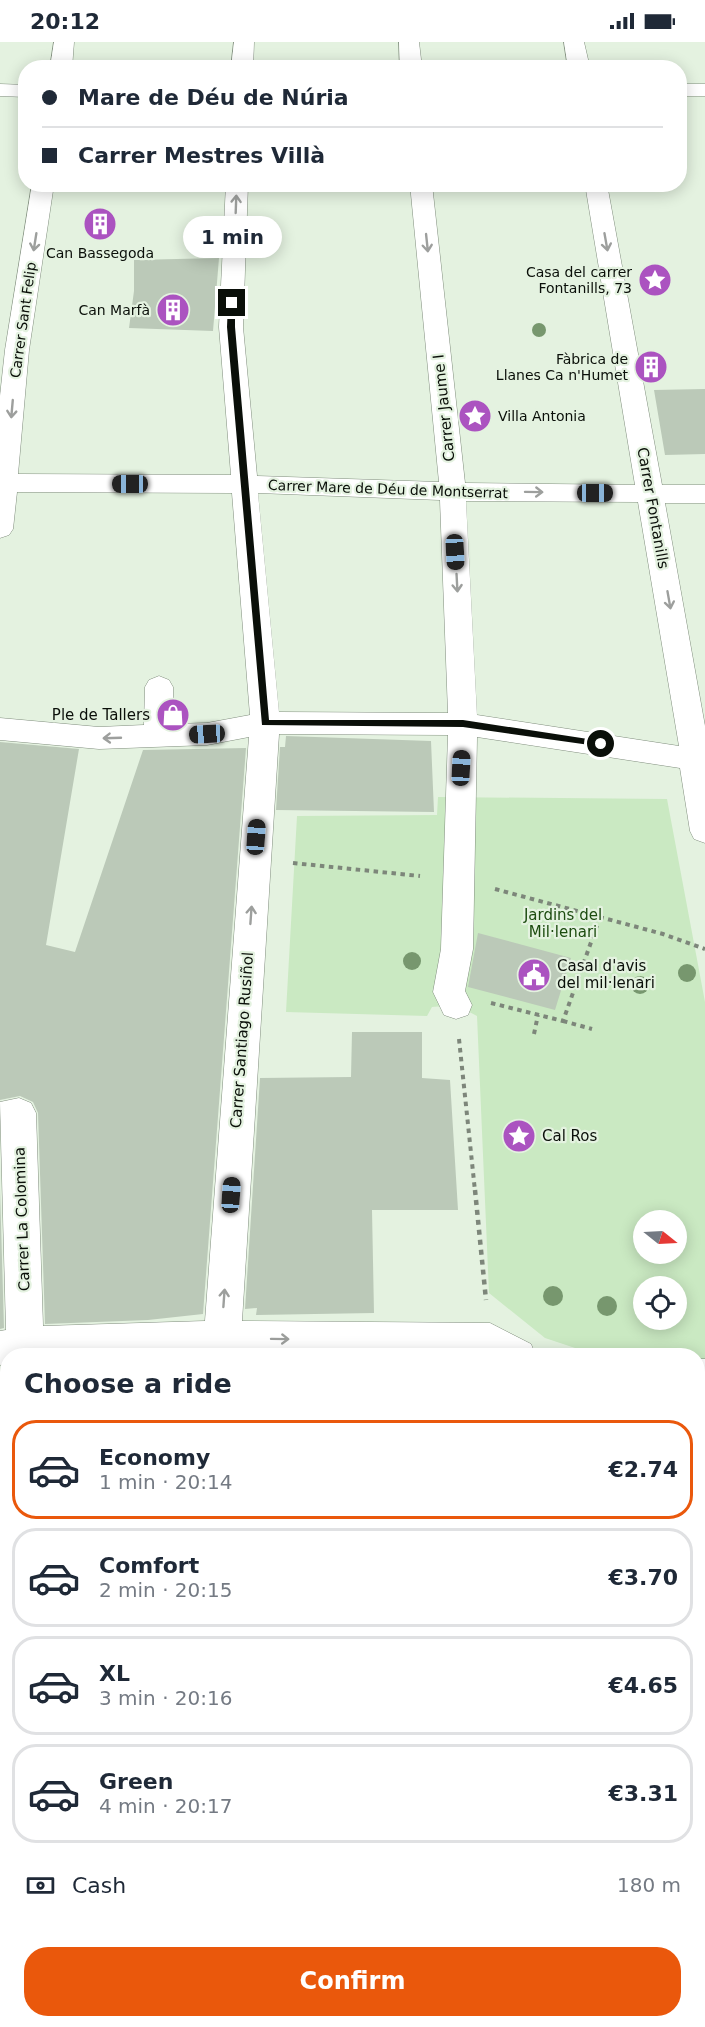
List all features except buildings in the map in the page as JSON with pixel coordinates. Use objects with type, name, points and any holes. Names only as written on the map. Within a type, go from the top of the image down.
[{"type":"street","points":[[62,60],[64,42]]},
{"type":"street","points":[[243,60],[244,42]]},
{"type":"street","points":[[409,42],[410,60]]},
{"type":"street","points":[[574,42],[577,60]]},
{"type":"street","points":[[0,90],[18,91]]},
{"type":"street","points":[[687,90],[705,90]]},
{"type":"street","name":"Carrer Sant Felip","points":[[0,529],[9,341],[42,192]]},
{"type":"street","name":"Carrer Santiago Rusiñol","points":[[221,1347],[265,723],[231,327],[237,192]]},
{"type":"street","name":"Carrer Jaume I","points":[[422,192],[452,491],[463,724],[457,948],[452,999]]},
{"type":"street","name":"Carrer Fontanills","points":[[597,192],[700,760],[697,789],[705,831]]},
{"type":"street","name":"Carrer Mare de Déu de Montserrat","points":[[3,483],[245,484],[452,491],[705,494]]},
{"type":"street","points":[[159,687],[159,736]]},
{"type":"street","points":[[0,729],[99,738],[207,734],[265,723],[463,724],[700,760]]},
{"type":"street","name":"Carrer La Colomina","points":[[0,1117],[19,1113],[13,1346]]},
{"type":"street","points":[[13,1346],[291,1348]]},
{"type":"path","points":[[325,867],[400,874]]},
{"type":"path","points":[[458,879],[663,934],[705,949]]},
{"type":"path","points":[[563,1021],[600,917]]},
{"type":"path","points":[[500,1348],[452,999],[538,1015],[592,1029]]},
{"type":"path","points":[[534,1034],[538,1015]]},
{"type":"green space","name":"Jardins del Mil·lenari","points":[[438,797],[667,799],[705,1002],[705,1348],[575,1348],[545,1338],[489,1293],[477,1016],[456,1005],[432,1007],[427,1016],[286,1012],[297,816],[437,815]]},
{"type":"place","name":"Can Bassegoda","points":[[100,224]]},
{"type":"place","name":"Casa del carrer Fontanills, 73","points":[[655,280]]},
{"type":"place","name":"Can Marfà","points":[[173,310]]},
{"type":"place","name":"Fàbrica de Llanes Ca n'Humet","points":[[651,367]]},
{"type":"place","name":"Villa Antonia","points":[[475,416]]},
{"type":"place","name":"Ple de Tallers","points":[[173,715]]},
{"type":"place","name":"Casal d'avis del mil·lenari","points":[[534,975]]},
{"type":"place","name":"Cal Ros","points":[[519,1136]]},
{"type":"route","points":[[232,303],[231,327],[265,723],[463,724],[601,744]]}]
